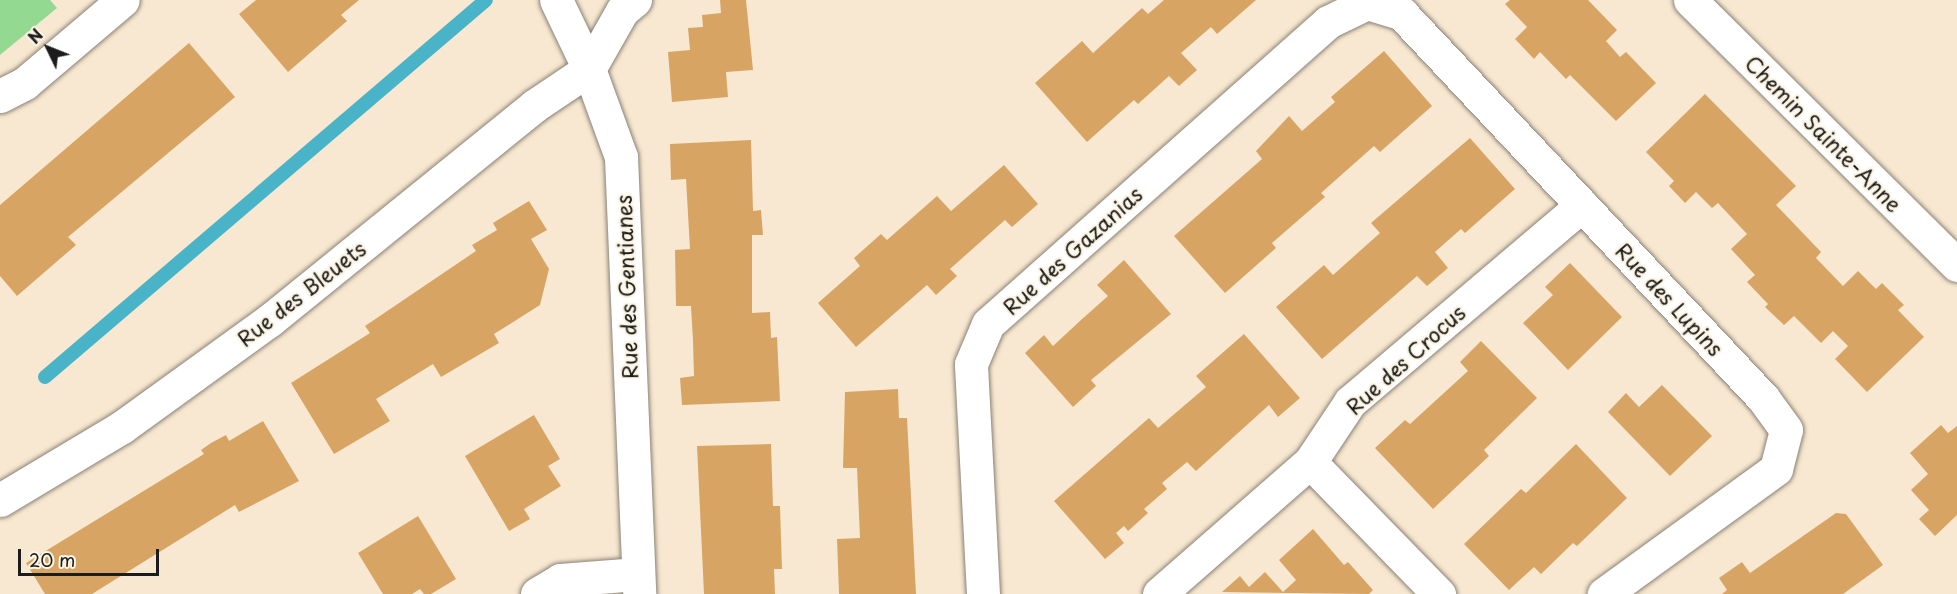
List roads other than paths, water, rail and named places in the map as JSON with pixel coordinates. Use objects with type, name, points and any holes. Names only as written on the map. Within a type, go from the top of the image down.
[{"type":"street","points":[[0,96],[25,83],[123,0]]},
{"type":"street","name":"Rue des Gentianes","points":[[556,0],[589,69],[621,157],[639,584]]},
{"type":"street","points":[[589,69],[622,11],[635,0]]},
{"type":"street","name":"Chemin Sainte-Anne","points":[[1690,0],[1957,265]]},
{"type":"street","name":"Rue des Lupins","points":[[1367,3],[1402,14],[1763,398],[1786,430],[1776,469],[1604,594]]},
{"type":"street","name":"Rue des Gazanias","points":[[983,594],[971,364],[988,324],[1328,22],[1367,3]]},
{"type":"street","name":"Rue des Bleuets","points":[[0,500],[122,427],[260,327],[534,106],[589,69]]},
{"type":"street","name":"Rue des Crocus","points":[[1159,594],[1310,462],[1350,402],[1582,206]]},
{"type":"street","points":[[1310,462],[1438,594]]},
{"type":"street","points":[[537,594],[560,580],[639,584]]},
{"type":"waterway","points":[[45,377],[486,0]]}]
